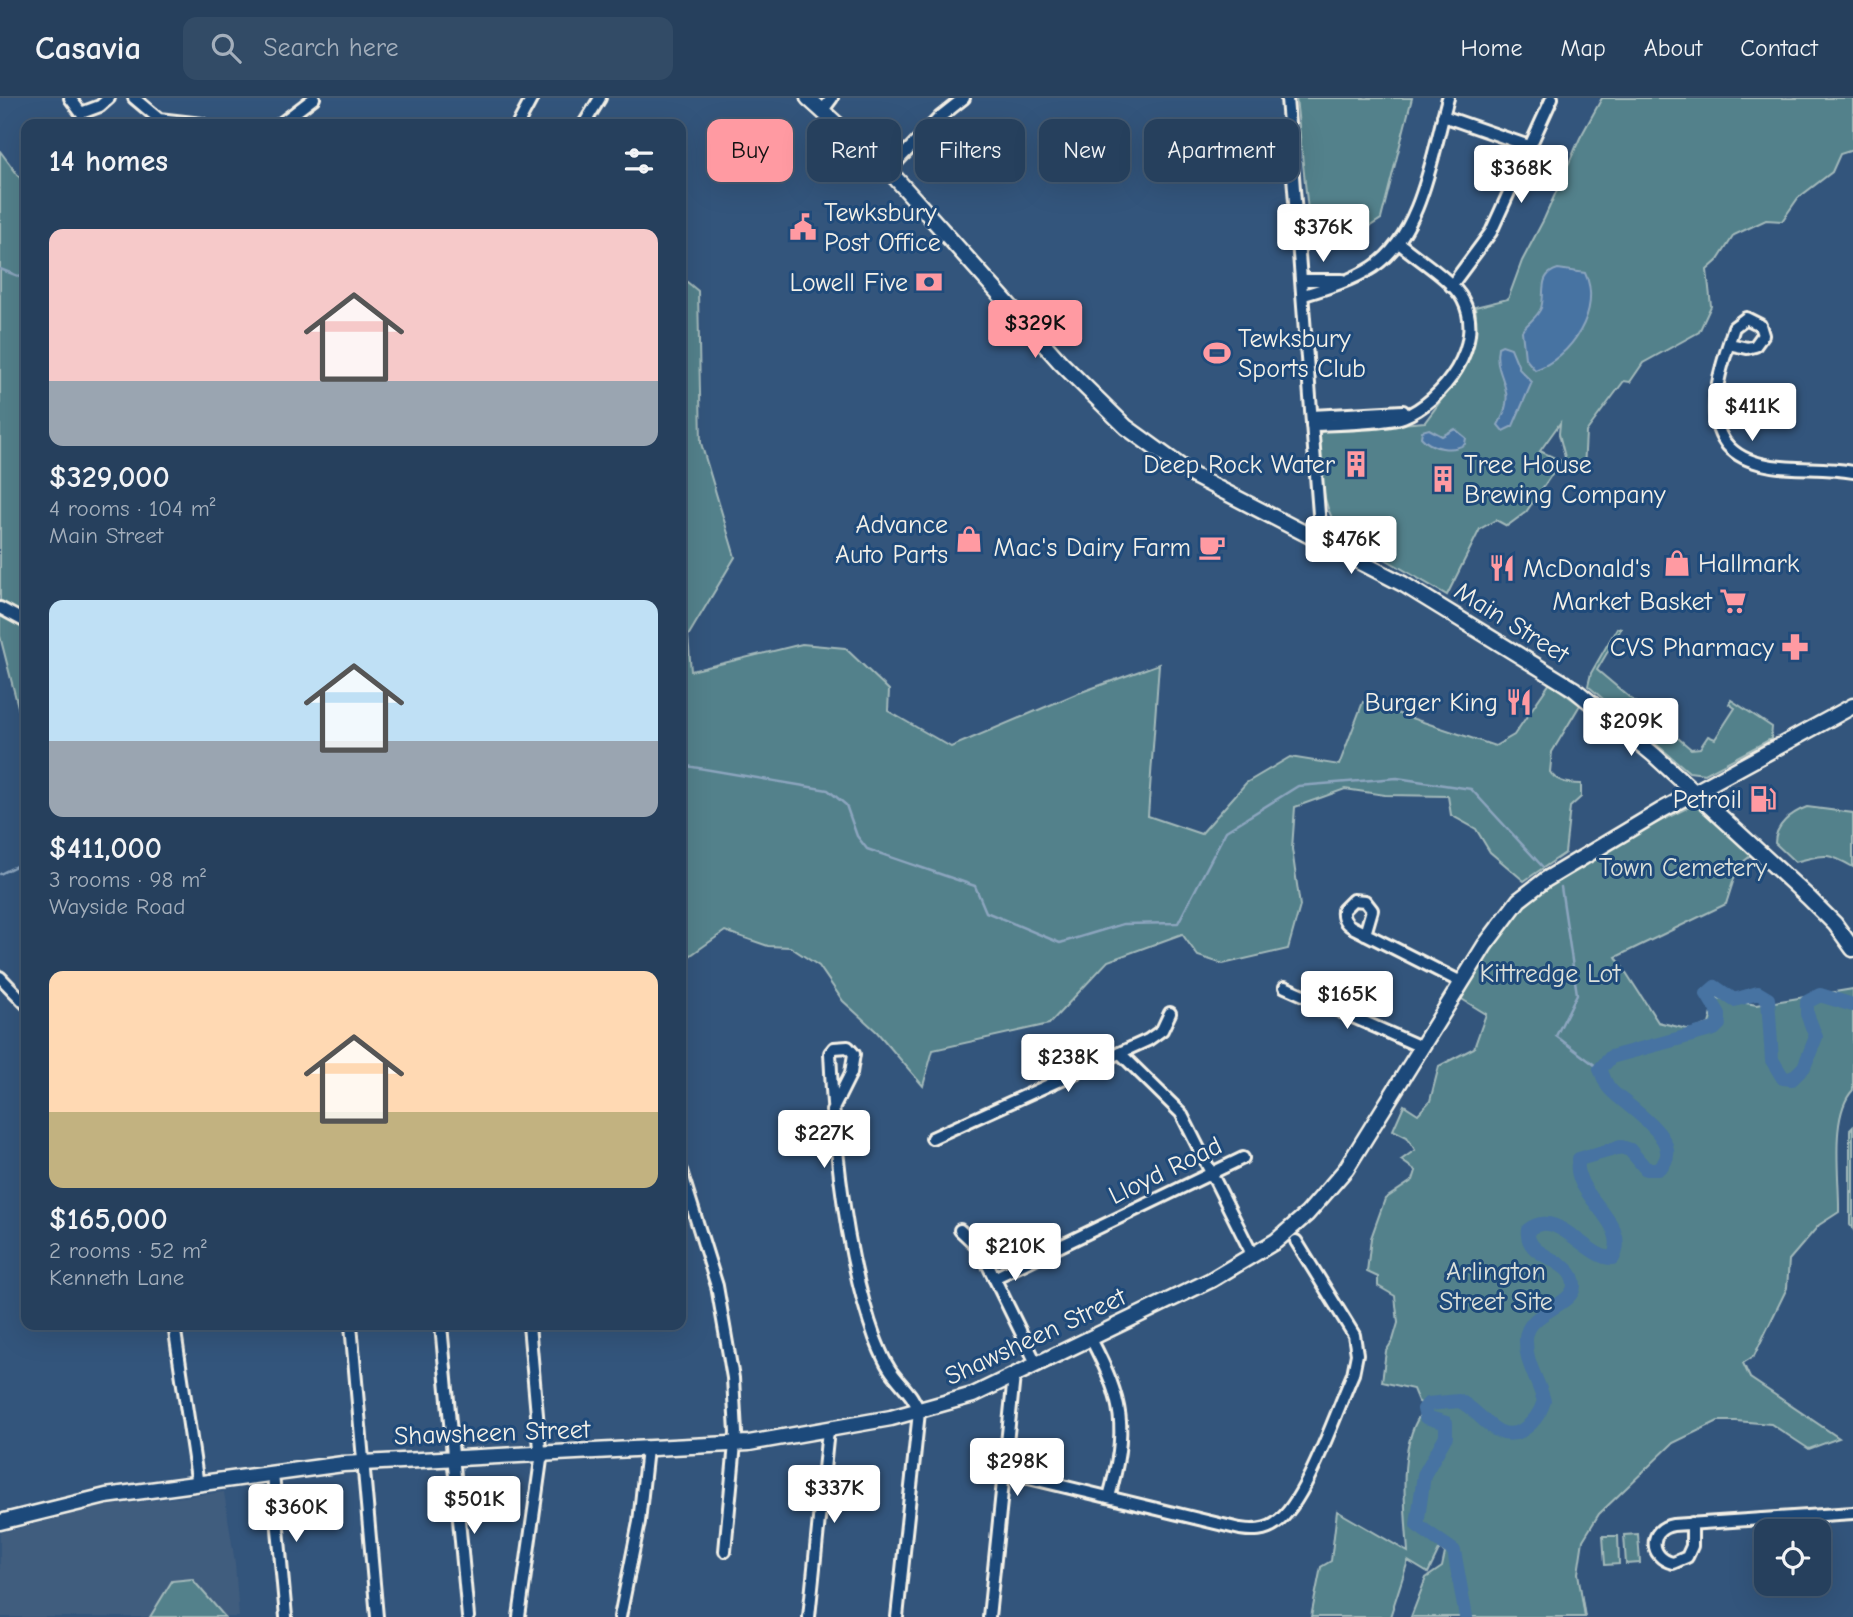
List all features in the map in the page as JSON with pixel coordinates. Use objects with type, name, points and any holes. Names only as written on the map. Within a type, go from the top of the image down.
[{"type":"main road","name":"Main Street","points":[[808,98],[828,104],[841,119]]},
{"type":"main road","name":"Main Street","points":[[898,182],[1060,362],[1126,427],[1194,476],[1403,584],[1574,689],[1627,731],[1825,913],[1853,949]]},
{"type":"main road","name":"Shawsheen Street","points":[[0,1522],[106,1496],[363,1462],[736,1444],[828,1430],[919,1412],[960,1400],[1091,1339],[1253,1256],[1307,1214],[1346,1169],[1494,932],[1531,891],[1694,792],[1853,706]]},
{"type":"street","points":[[71,98],[81,113],[100,106],[109,98]]},
{"type":"street","points":[[134,98],[159,118],[166,119]]},
{"type":"street","points":[[287,119],[314,98]]},
{"type":"street","points":[[521,119],[533,98]]},
{"type":"street","points":[[587,119],[600,98]]},
{"type":"street","points":[[901,158],[940,117],[964,98]]},
{"type":"street","points":[[1287,98],[1321,540]]},
{"type":"street","points":[[1304,295],[1374,267],[1399,243],[1416,210],[1448,98]]},
{"type":"street","points":[[1451,286],[1491,232],[1552,98]]},
{"type":"street","points":[[1443,116],[1529,146]]},
{"type":"street","points":[[1312,420],[1417,409],[1437,395],[1466,349],[1470,320],[1463,299],[1399,243]]},
{"type":"street","points":[[1303,281],[1345,280]]},
{"type":"street","points":[[1728,344],[1713,407],[1714,420],[1728,444],[1750,460],[1772,467],[1853,472]]},
{"type":"street","points":[[0,608],[21,619]]},
{"type":"street","points":[[1365,934],[1461,982]]},
{"type":"street","points":[[0,977],[21,999]]},
{"type":"street","points":[[1285,987],[1421,1047]]},
{"type":"street","points":[[932,1138],[1156,1035],[1170,1013]]},
{"type":"street","points":[[832,1111],[853,1066],[853,1052],[848,1047],[837,1047],[830,1051],[832,1111],[839,1168],[868,1314],[888,1367],[913,1398],[919,1412],[897,1617]]},
{"type":"street","points":[[1120,1053],[1181,1112],[1253,1256]]},
{"type":"street","name":"Lloyd Road","points":[[995,1278],[1243,1158]]},
{"type":"street","points":[[686,1188],[726,1321],[736,1406],[736,1444],[725,1551]]},
{"type":"street","points":[[960,1230],[977,1243],[1037,1365]]},
{"type":"street","points":[[1004,1472],[1250,1531],[1269,1527],[1292,1507],[1353,1374],[1357,1354],[1350,1327],[1296,1241]]},
{"type":"street","points":[[175,1330],[198,1485]]},
{"type":"street","points":[[351,1330],[377,1617]]},
{"type":"street","points":[[441,1330],[467,1617]]},
{"type":"street","points":[[519,1617],[541,1455],[529,1330]]},
{"type":"street","points":[[1091,1339],[1112,1382],[1121,1416],[1119,1456],[1109,1497]]},
{"type":"street","points":[[989,1617],[1014,1376]]},
{"type":"street","points":[[809,1617],[828,1430]]},
{"type":"street","points":[[620,1617],[639,1522],[647,1449]]},
{"type":"street","points":[[273,1474],[286,1617]]},
{"type":"street","points":[[1762,1519],[1853,1513]]},
{"type":"street","points":[[1692,1523],[1754,1519]]},
{"type":"shaded area","points":[[1558,269],[1585,273],[1590,302],[1587,316],[1571,344],[1561,355],[1535,370],[1525,358],[1522,331],[1541,308],[1547,276]]},
{"type":"shaded area","points":[[1502,345],[1511,348],[1520,370],[1532,382],[1513,426],[1503,431],[1498,425],[1504,412],[1506,392],[1497,357],[1498,347]]},
{"type":"shaded area","points":[[1429,429],[1442,436],[1455,429],[1466,438],[1465,444],[1448,448],[1436,447],[1421,437],[1422,431]]},
{"type":"shaded area","points":[[224,1492],[235,1563],[239,1617],[0,1617],[0,1533],[99,1507]]},
{"type":"green space","points":[[1296,98],[1412,98],[1381,219],[1342,244],[1312,248]]},
{"type":"green space","points":[[1602,98],[1853,98],[1853,150],[1840,154],[1832,172],[1798,198],[1782,221],[1766,220],[1734,235],[1718,260],[1707,270],[1711,306],[1699,332],[1643,363],[1630,382],[1624,381],[1586,432],[1584,470],[1568,469],[1559,434],[1560,423],[1540,451],[1561,461],[1526,512],[1507,526],[1496,520],[1480,529],[1447,595],[1344,535],[1336,525],[1323,488],[1319,434],[1324,430],[1425,422],[1454,382],[1469,354],[1474,339],[1475,307],[1508,299],[1522,261],[1580,138]]},
{"type":"green space","points":[[0,151],[21,179],[21,718],[0,636]]},
{"type":"green space","points":[[686,281],[698,291],[701,443],[735,557],[688,636],[691,671],[802,644],[845,648],[889,690],[888,711],[951,747],[1076,694],[1159,664],[1148,816],[1201,834],[1246,783],[1290,757],[1339,765],[1363,702],[1495,746],[1514,735],[1550,683],[1580,705],[1552,752],[1550,772],[1563,782],[1581,784],[1581,797],[1570,807],[1565,853],[1524,881],[1490,852],[1476,829],[1451,815],[1448,796],[1385,795],[1345,789],[1295,807],[1292,849],[1300,906],[1288,949],[1223,964],[1198,956],[1182,934],[1108,961],[1049,1024],[933,1050],[923,1086],[877,1032],[843,1001],[819,966],[790,947],[768,946],[725,931],[686,958]]},
{"type":"green space","points":[[1617,628],[1621,629],[1597,670],[1691,749],[1700,748],[1708,736],[1715,739],[1735,708],[1729,704],[1731,700],[1772,727],[1771,739],[1705,774],[1689,772],[1588,686],[1591,673]]},
{"type":"green space","points":[[1697,803],[1753,854],[1738,866],[1726,904],[1616,957],[1658,1022],[1691,1030],[1709,1024],[1716,998],[1757,1005],[1853,989],[1853,1090],[1846,1101],[1838,1131],[1839,1212],[1819,1225],[1789,1260],[1787,1288],[1754,1356],[1743,1363],[1750,1378],[1839,1438],[1809,1449],[1771,1424],[1718,1421],[1673,1443],[1599,1514],[1583,1540],[1578,1573],[1585,1617],[1411,1617],[1426,1578],[1442,1567],[1445,1553],[1440,1548],[1428,1573],[1408,1561],[1390,1617],[1311,1617],[1321,1567],[1331,1561],[1337,1511],[1408,1552],[1404,1496],[1406,1456],[1416,1421],[1426,1407],[1418,1401],[1413,1389],[1382,1382],[1386,1351],[1393,1340],[1398,1323],[1395,1296],[1378,1286],[1378,1277],[1367,1272],[1371,1238],[1385,1199],[1413,1180],[1416,1171],[1401,1160],[1415,1150],[1407,1137],[1393,1130],[1404,1105],[1418,1114],[1430,1101],[1439,1066],[1474,1048],[1486,1014],[1460,998],[1498,923],[1549,876]]},
{"type":"green space","points":[[1807,807],[1853,813],[1853,867],[1836,858],[1824,856],[1795,862],[1775,843],[1785,820]]},
{"type":"green space","points":[[1853,1127],[1853,1229],[1850,1225],[1850,1130]]},
{"type":"green space","points":[[1638,1534],[1640,1563],[1626,1564],[1624,1535]]},
{"type":"green space","points":[[1603,1536],[1618,1536],[1619,1564],[1605,1565]]},
{"type":"green space","points":[[192,1579],[225,1617],[150,1617],[172,1581]]},
{"type":"waterway","points":[[0,269],[21,277]]},
{"type":"waterway","points":[[686,766],[828,790],[846,805],[857,836],[867,849],[975,886],[986,912],[1060,943],[1123,924],[1178,923],[1226,831],[1298,786],[1397,778],[1471,789],[1542,866]]},
{"type":"waterway","points":[[0,874],[21,864]]},
{"type":"waterway","points":[[1561,887],[1577,994],[1556,1036],[1600,1069]]},
{"type":"waterway","points":[[1466,1617],[1454,1551],[1417,1525],[1424,1475],[1446,1436],[1446,1423],[1426,1417],[1424,1409],[1428,1404],[1459,1401],[1495,1429],[1512,1434],[1521,1431],[1536,1418],[1544,1401],[1526,1348],[1528,1330],[1542,1315],[1567,1298],[1574,1285],[1572,1276],[1566,1269],[1533,1247],[1528,1230],[1539,1224],[1550,1224],[1572,1235],[1593,1251],[1613,1258],[1617,1245],[1615,1232],[1582,1184],[1578,1172],[1579,1159],[1621,1147],[1630,1150],[1646,1169],[1658,1169],[1666,1159],[1667,1148],[1661,1136],[1610,1089],[1600,1069],[1611,1057],[1714,1029],[1719,1024],[1719,1014],[1707,994],[1715,987],[1734,1000],[1758,993],[1768,999],[1772,1060],[1783,1078],[1792,1079],[1804,1067],[1816,1037],[1807,1014],[1807,1002],[1820,995],[1853,1005]]},
{"type":"place","name":"Tewksbury Post Office","points":[[803,227]]},
{"type":"place","name":"Lowell Five","points":[[929,282]]},
{"type":"place","name":"Tewksbury Sports Club","points":[[1217,353]]},
{"type":"place","name":"Deep Rock Water","points":[[1356,464]]},
{"type":"place","name":"Tree House Brewing Company","points":[[1443,479]]},
{"type":"place","name":"Advance Auto Parts","points":[[969,539]]},
{"type":"place","name":"Mac's Dairy Farm","points":[[1212,547]]},
{"type":"place","name":"Hallmark","points":[[1677,563]]},
{"type":"place","name":"McDonald's","points":[[1502,568]]},
{"type":"place","name":"Market Basket","points":[[1733,601]]},
{"type":"place","name":"CVS Pharmacy","points":[[1795,647]]},
{"type":"place","name":"Burger King","points":[[1519,702]]},
{"type":"place","name":"Petroil","points":[[1763,799]]},
{"type":"park label","name":"Town Cemetery","points":[[1683,867]]},
{"type":"park label","name":"Kittredge Lot","points":[[1550,973]]},
{"type":"park label","name":"Arlington Street Site","points":[[1496,1286]]}]
